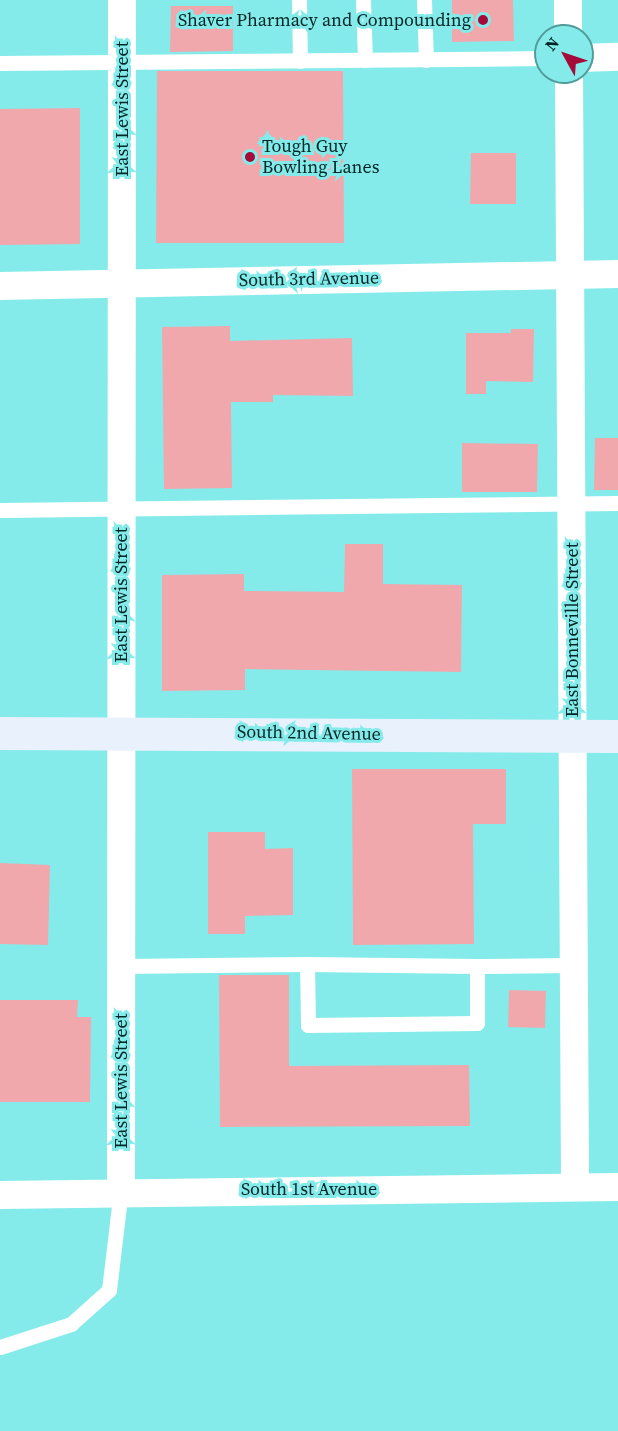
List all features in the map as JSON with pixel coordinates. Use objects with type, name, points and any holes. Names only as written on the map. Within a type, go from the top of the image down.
[{"type":"street","name":"East Lewis Street","points":[[121,1190],[122,0]]},
{"type":"street","points":[[568,0],[568,24]]},
{"type":"street","points":[[594,58],[618,57]]},
{"type":"street","name":"East Bonneville Street","points":[[569,84],[568,274],[572,504],[571,736],[575,1187]]},
{"type":"street","name":"South 3rd Avenue","points":[[0,286],[618,274]]},
{"type":"street","name":"South 2nd Avenue","points":[[0,733],[121,731],[618,736]]},
{"type":"street","name":"South 1st Avenue","points":[[0,1195],[121,1190],[618,1187]]},
{"type":"lane","points":[[299,0],[300,61]]},
{"type":"lane","points":[[363,0],[365,60]]},
{"type":"lane","points":[[424,0],[426,60]]},
{"type":"lane","points":[[0,63],[534,58]]},
{"type":"lane","points":[[0,510],[618,502]]},
{"type":"lane","points":[[307,964],[308,1024],[477,1023],[477,966]]},
{"type":"lane","points":[[121,966],[573,965]]},
{"type":"lane","points":[[0,1347],[71,1324],[109,1290],[121,1190]]},
{"type":"building","name":"Shaver Pharmacy and Compounding","points":[[452,0],[513,0],[514,41],[452,42]]},
{"type":"building","points":[[171,6],[233,6],[233,51],[170,52]]},
{"type":"building","name":"Tough Guy Bowling Lanes","points":[[157,71],[343,71],[344,243],[156,243]]},
{"type":"building","points":[[80,108],[80,244],[0,245],[0,109]]},
{"type":"building","points":[[471,153],[516,153],[516,204],[470,204]]},
{"type":"building","points":[[230,326],[230,341],[352,338],[353,396],[273,395],[273,402],[231,402],[232,488],[164,489],[162,327]]},
{"type":"building","points":[[511,329],[534,329],[533,382],[486,381],[486,394],[466,394],[466,333],[511,333]]},
{"type":"building","points":[[595,438],[618,438],[618,490],[594,490]]},
{"type":"building","points":[[462,443],[538,444],[537,492],[462,492]]},
{"type":"building","points":[[345,544],[383,544],[383,584],[462,585],[461,672],[245,669],[245,690],[162,691],[162,575],[244,574],[244,591],[344,592]]},
{"type":"building","points":[[352,769],[506,769],[506,824],[473,824],[474,944],[353,945]]},
{"type":"building","points":[[208,832],[265,832],[265,849],[293,848],[293,915],[245,916],[245,934],[208,934]]},
{"type":"building","points":[[0,863],[50,865],[48,945],[0,944]]},
{"type":"building","points":[[219,975],[289,975],[289,1066],[469,1065],[470,1126],[220,1127]]},
{"type":"building","points":[[509,990],[546,991],[545,1028],[508,1027]]},
{"type":"building","points":[[0,1000],[78,1000],[77,1017],[91,1017],[90,1102],[0,1102]]},
{"type":"place","name":"Shaver Pharmacy and Compounding","points":[[483,20]]},
{"type":"place","name":"Tough Guy Bowling Lanes","points":[[250,157]]}]
